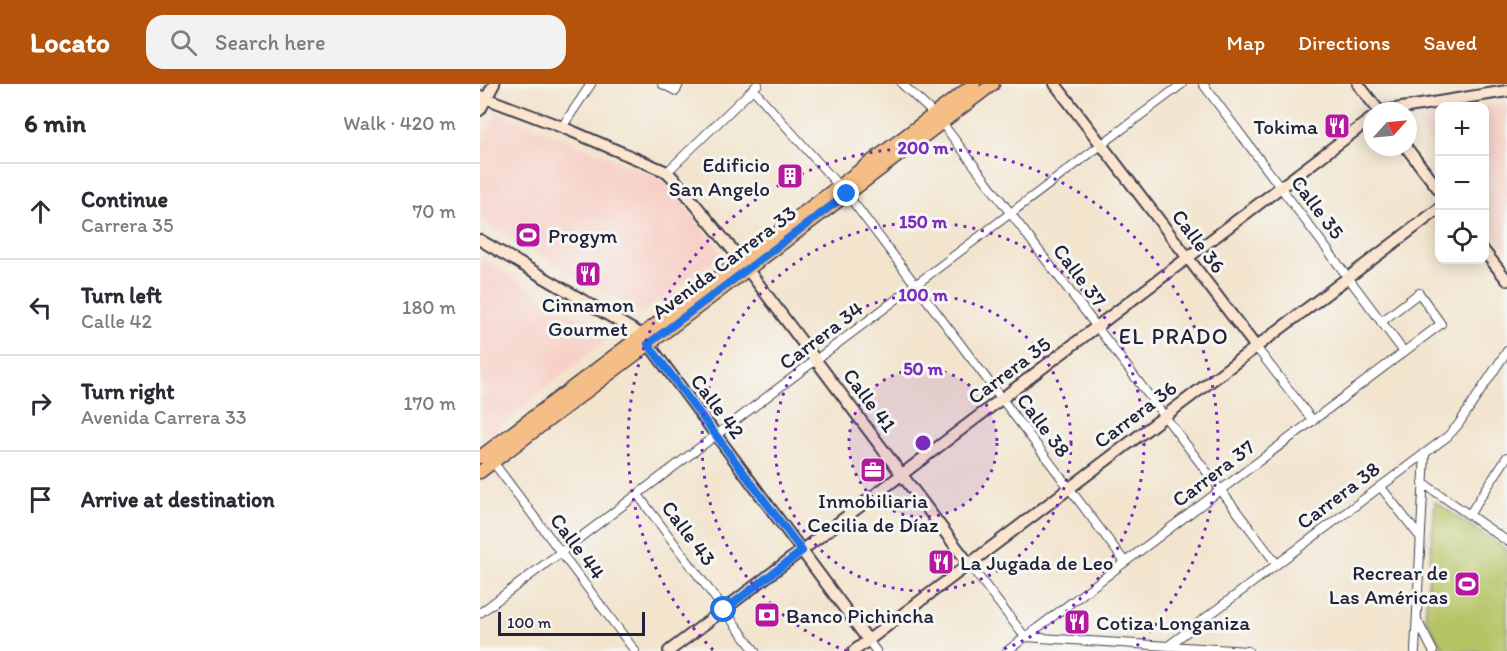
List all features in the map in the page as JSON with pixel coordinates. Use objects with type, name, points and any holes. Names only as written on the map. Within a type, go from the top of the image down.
[{"type":"main road","name":"Avenida Carrera 33","points":[[938,118],[974,84]]},
{"type":"main road","name":"Avenida Carrera 33","points":[[480,472],[485,455],[645,340],[938,118],[993,84]]},
{"type":"street","points":[[480,110],[483,97],[494,84]]},
{"type":"street","points":[[562,127],[591,84]]},
{"type":"street","points":[[662,84],[677,88]]},
{"type":"street","name":"Calle 37","points":[[902,84],[938,118],[1276,563]]},
{"type":"street","name":"Calle 36","points":[[1055,84],[1313,421]]},
{"type":"street","name":"Carrera 34","points":[[480,613],[1182,84]]},
{"type":"street","name":"Calle 35","points":[[1203,84],[1404,352]]},
{"type":"street","points":[[1358,84],[1373,102]]},
{"type":"street","points":[[667,172],[756,86]]},
{"type":"street","name":"Calle 38","points":[[756,86],[843,190],[1125,562]]},
{"type":"street","points":[[1417,105],[1507,91]]},
{"type":"street","name":"Calle 41","points":[[483,97],[562,127],[667,172],[694,201],[744,265],[1025,637]]},
{"type":"street","name":"Carrera 35","points":[[669,651],[1363,125]]},
{"type":"street","points":[[1413,156],[1435,185]]},
{"type":"street","name":"Carrera 36","points":[[854,651],[1437,210]]},
{"type":"street","name":"Calle 42","points":[[480,240],[645,340],[876,651]]},
{"type":"street","points":[[1489,256],[1507,280]]},
{"type":"street","name":"Carrera 37","points":[[1007,651],[1441,324],[1419,294],[1381,322]]},
{"type":"street","name":"Carrera 38","points":[[1168,646],[1454,430],[1507,351]]},
{"type":"street","points":[[1415,651],[1425,453]]},
{"type":"street","name":"Calle 44","points":[[485,455],[635,651]]},
{"type":"street","points":[[1469,515],[1507,457]]},
{"type":"street","points":[[1423,483],[1507,541]]},
{"type":"street","points":[[1380,486],[1421,537]]},
{"type":"street","name":"Calle 43","points":[[638,495],[754,651]]},
{"type":"street","points":[[1417,619],[1433,651]]},
{"type":"street","points":[[1025,637],[1248,651]]},
{"type":"shaded area","points":[[1507,103],[1507,251],[1489,225],[1489,106]]},
{"type":"shaded area","points":[[497,112],[665,180],[722,254],[642,313],[480,220],[480,146]]},
{"type":"shaded area","points":[[1435,116],[1435,148],[1417,122],[1417,119]]},
{"type":"shaded area","points":[[480,257],[608,338],[489,435],[480,427]]},
{"type":"green space","name":"Recrear de Las Américas","points":[[1435,502],[1507,550],[1507,651],[1445,651],[1425,617]]},
{"type":"place","name":"Tokima","points":[[1337,126]]},
{"type":"place","name":"Edificio San Angelo","points":[[790,176]]},
{"type":"place","name":"Progym","points":[[528,235]]},
{"type":"place","name":"Cinnamon Gourmet","points":[[588,274]]},
{"type":"place","name":"Inmobiliaria Cecilia de Díaz","points":[[873,470]]},
{"type":"place","name":"La Jugada de Leo","points":[[941,562]]},
{"type":"place","name":"Recrear de Las Américas","points":[[1467,584]]},
{"type":"place","name":"Banco Pichincha","points":[[767,615]]},
{"type":"place","name":"Cotiza Longaniza","points":[[1077,622]]},
{"type":"district","name":"EL PRADO","points":[[1174,336]]},
{"type":"route","points":[[724,610],[802,551],[648,344],[847,194]]}]
